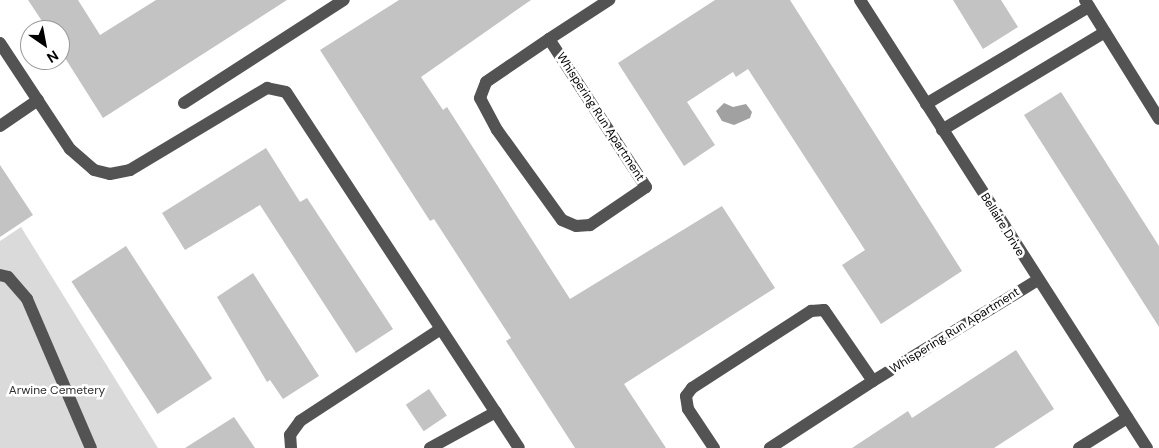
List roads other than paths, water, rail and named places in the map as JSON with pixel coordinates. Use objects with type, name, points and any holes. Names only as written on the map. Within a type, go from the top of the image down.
[{"type":"street","points":[[184,103],[344,0]]},
{"type":"street","name":"Whispering Run Apartment","points":[[550,39],[646,187],[590,225],[576,226],[562,220],[497,130],[480,98],[486,82],[550,39],[609,0]]},
{"type":"street","name":"Bellaire Drive","points":[[860,0],[1036,280],[1147,448]]},
{"type":"street","points":[[926,104],[1087,4],[1158,116]]},
{"type":"street","points":[[942,130],[1105,32]]},
{"type":"street","points":[[0,43],[70,149],[94,170],[110,174],[130,170],[267,88],[286,92],[439,330],[519,448]]},
{"type":"street","points":[[0,126],[38,100]]},
{"type":"street","points":[[0,275],[8,277],[26,299],[91,448]]},
{"type":"street","name":"Whispering Run Apartment","points":[[770,448],[873,381],[1036,280]]},
{"type":"street","points":[[714,448],[688,409],[686,396],[692,388],[811,311],[824,310],[833,319],[873,381]]},
{"type":"street","points":[[291,448],[290,435],[300,421],[439,330]]},
{"type":"street","points":[[430,448],[496,412]]},
{"type":"street","points":[[1079,448],[1127,418]]},
{"type":"park label","name":"Arwine Cemetery","points":[[57,391]]}]
